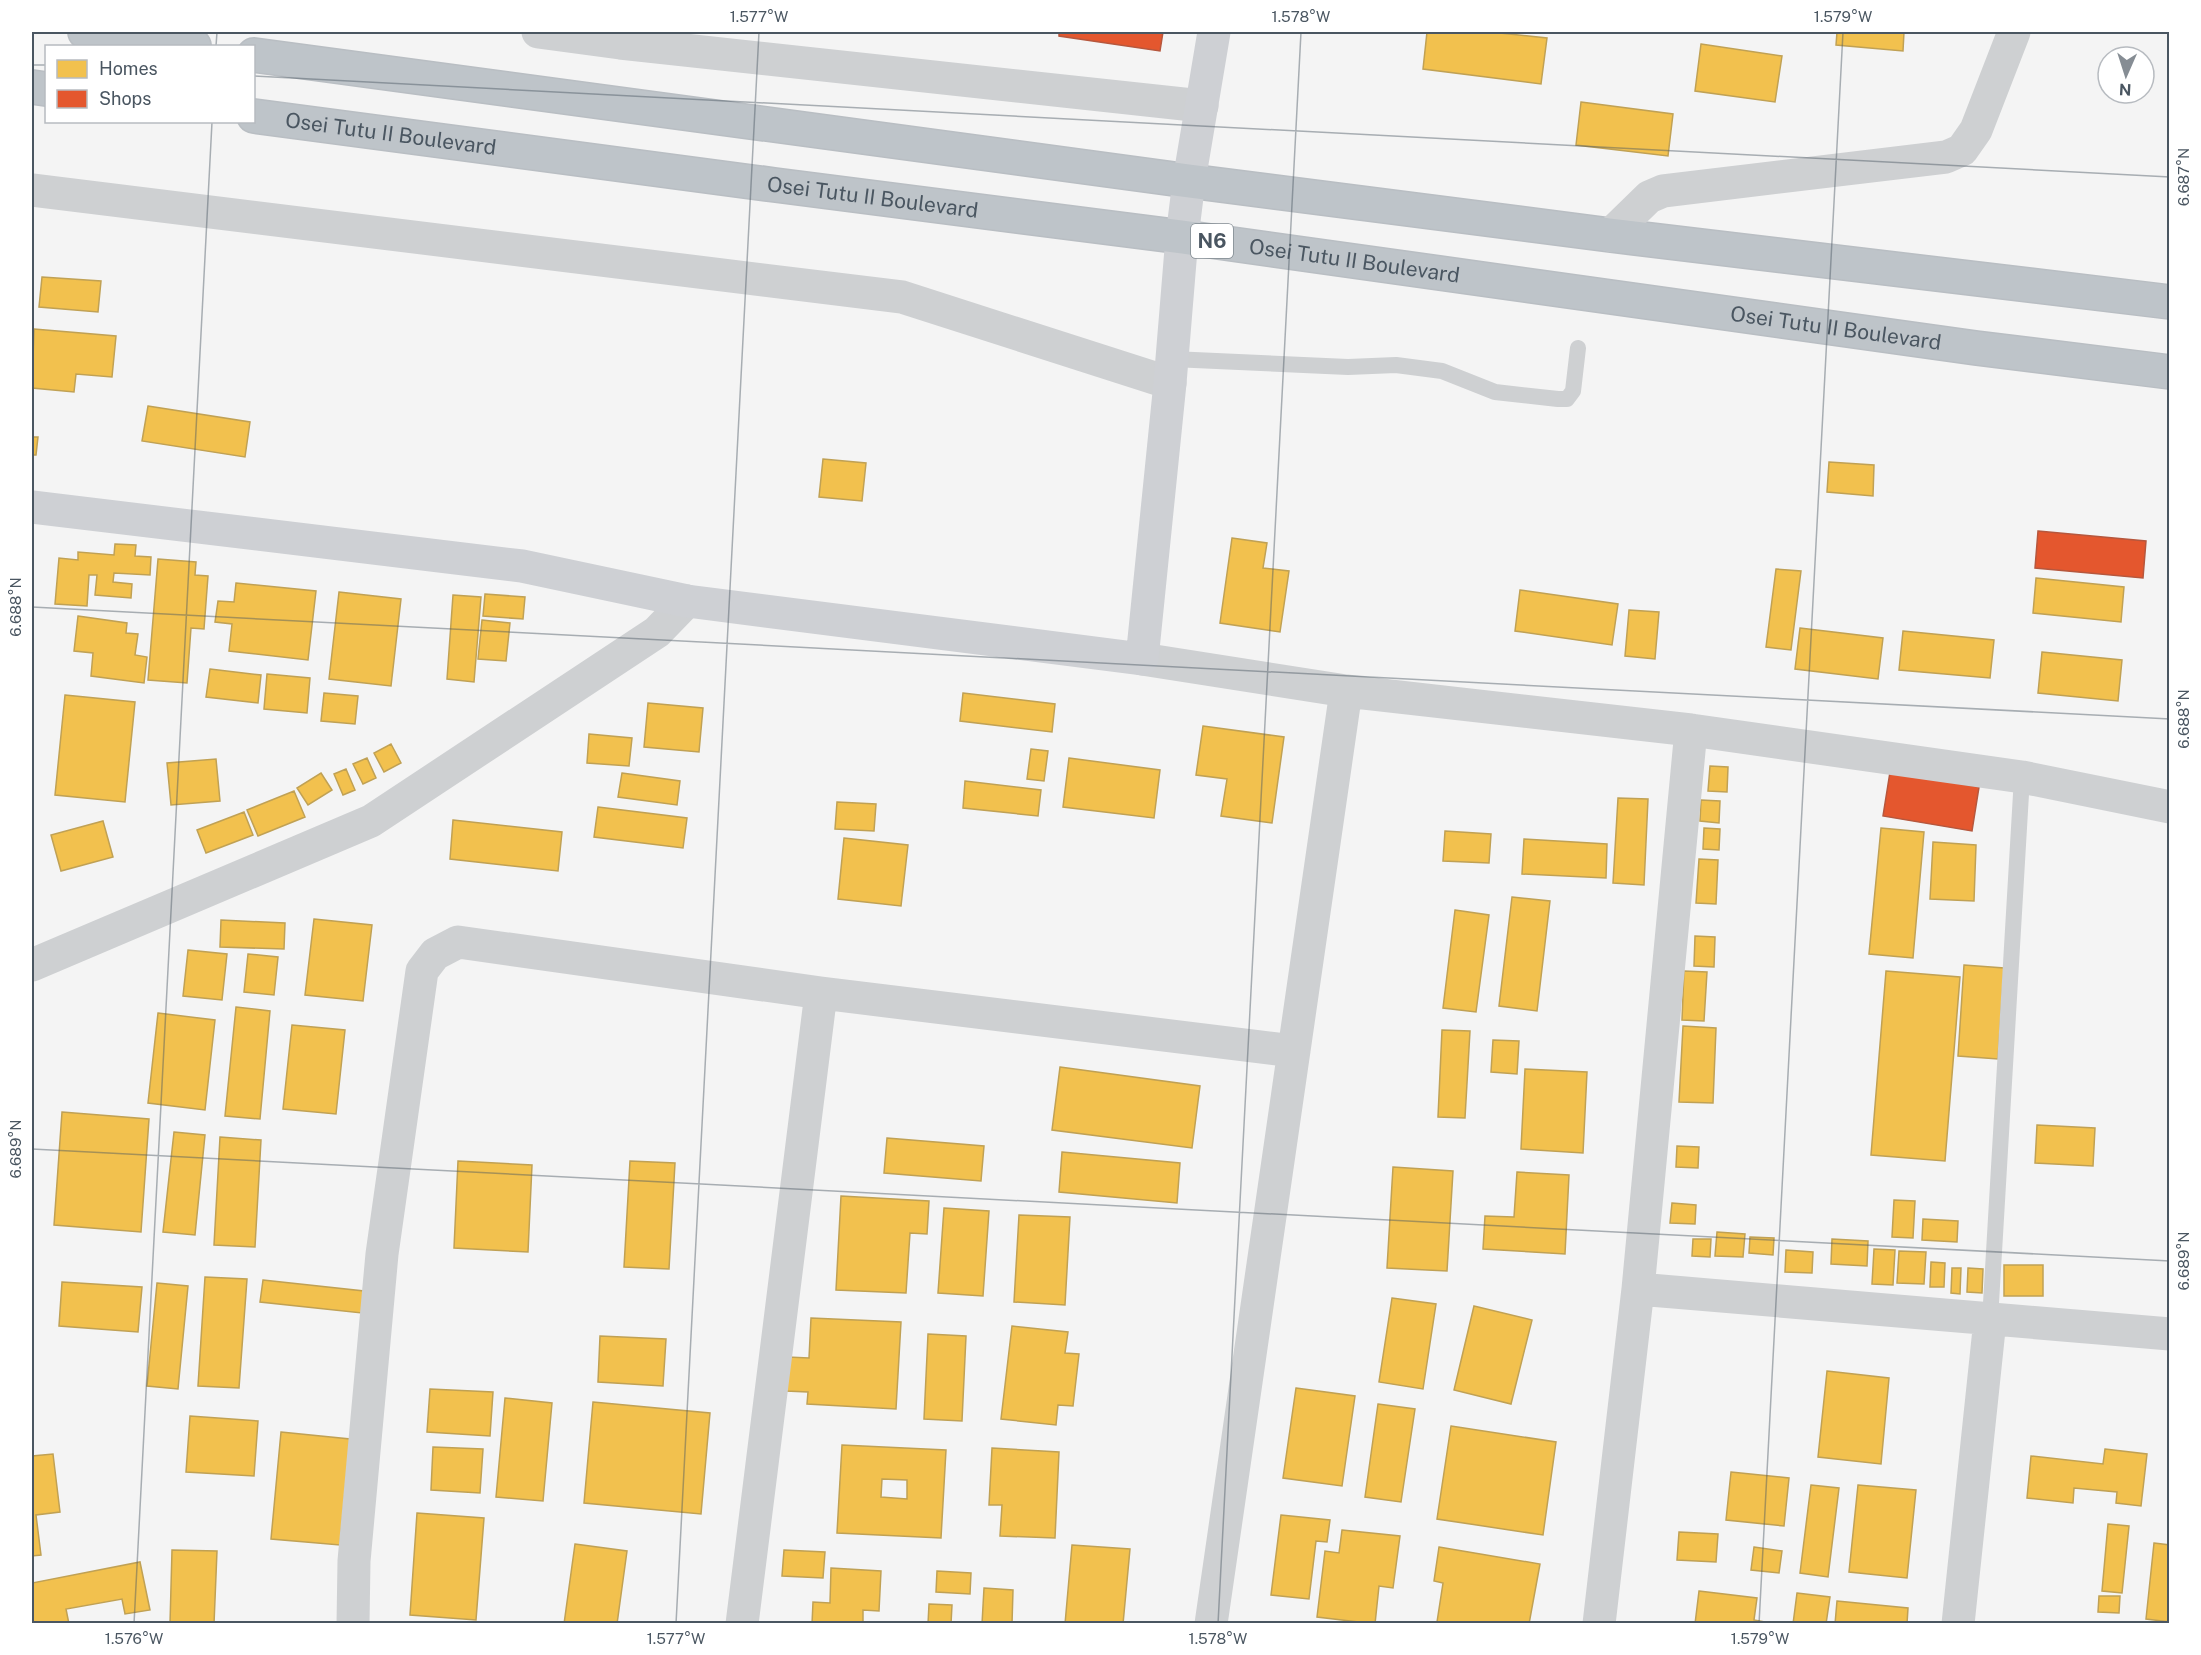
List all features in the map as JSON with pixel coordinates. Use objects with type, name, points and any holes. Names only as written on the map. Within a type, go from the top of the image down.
[{"type":"highway","points":[[85,32],[186,45]]},
{"type":"highway","points":[[255,55],[1189,181],[1610,235],[2169,302]]},
{"type":"highway","name":"Osei Tutu II Boulevard","points":[[255,116],[1182,237],[1976,348],[2169,372]]},
{"type":"street","points":[[538,32],[1202,106]]},
{"type":"street","points":[[1142,660],[1182,237],[1214,32]]},
{"type":"street","points":[[1610,235],[1649,197],[1663,191],[1946,157],[1962,150],[1976,130],[2014,32]]},
{"type":"street","points":[[32,190],[902,297],[1171,371]]},
{"type":"street","points":[[32,507],[522,566],[687,602],[1142,660],[1346,691],[1691,730],[2022,777],[2169,807]]},
{"type":"street","points":[[32,965],[371,821],[657,632],[687,602]]},
{"type":"street","points":[[1211,1623],[1346,691]]},
{"type":"street","points":[[1599,1623],[1638,1289],[1691,730]]},
{"type":"street","points":[[352,1623],[354,1561],[382,1254],[422,971],[435,954],[458,942],[821,993],[1294,1051]]},
{"type":"street","points":[[742,1623],[821,993]]},
{"type":"street","points":[[1638,1289],[2169,1334]]},
{"type":"street","points":[[1958,1623],[1990,1320]]},
{"type":"lane","points":[[1171,371],[1396,365],[1442,370],[1495,392],[1567,399],[1573,392],[1578,348]]},
{"type":"lane","points":[[1990,1320],[2022,777]]},
{"type":"building: Homes","points":[[1427,32],[1490,32],[1547,38],[1541,84],[1423,69]]},
{"type":"building: Homes","points":[[1837,32],[1904,32],[1903,51],[1836,45]]},
{"type":"building: Homes","points":[[1701,44],[1782,56],[1775,102],[1695,91]]},
{"type":"building: Homes","points":[[1581,102],[1673,114],[1668,156],[1576,145]]},
{"type":"building: Homes","points":[[42,277],[101,281],[98,312],[39,307]]},
{"type":"building: Homes","points":[[34,329],[116,336],[112,377],[76,374],[74,392],[32,388]]},
{"type":"building: Homes","points":[[148,406],[250,422],[245,457],[142,441]]},
{"type":"building: Homes","points":[[32,437],[38,437],[36,455],[32,455]]},
{"type":"building: Homes","points":[[823,459],[866,463],[862,501],[819,497]]},
{"type":"building: Homes","points":[[1829,462],[1874,465],[1873,496],[1827,492]]},
{"type":"building: Homes","points":[[1232,538],[1267,543],[1263,568],[1289,571],[1280,632],[1220,623]]},
{"type":"building: Homes","points":[[115,544],[136,545],[135,556],[151,557],[150,575],[114,573],[113,582],[132,584],[131,598],[95,595],[97,575],[89,575],[87,606],[55,604],[59,558],[78,560],[78,552],[114,555]]},
{"type":"building: Homes","points":[[158,559],[196,562],[195,575],[208,576],[204,629],[191,628],[187,683],[148,680]]},
{"type":"building: Homes","points":[[1776,569],[1801,571],[1791,650],[1766,647]]},
{"type":"building: Homes","points":[[2036,578],[2124,587],[2121,622],[2033,613]]},
{"type":"building: Homes","points":[[236,583],[316,591],[308,660],[229,651],[232,624],[215,622],[218,601],[234,602]]},
{"type":"building: Homes","points":[[1520,590],[1618,604],[1612,645],[1515,631]]},
{"type":"building: Homes","points":[[339,592],[401,599],[391,686],[329,679]]},
{"type":"building: Homes","points":[[485,594],[525,597],[523,619],[483,616]]},
{"type":"building: Homes","points":[[453,595],[481,597],[474,682],[447,679]]},
{"type":"building: Homes","points":[[1629,610],[1659,612],[1655,659],[1625,656]]},
{"type":"building: Homes","points":[[78,616],[127,623],[126,633],[138,634],[135,655],[147,657],[144,683],[91,676],[93,653],[74,651]]},
{"type":"building: Homes","points":[[482,620],[510,623],[506,661],[478,659]]},
{"type":"building: Homes","points":[[1800,628],[1883,638],[1878,679],[1795,669]]},
{"type":"building: Homes","points":[[1903,631],[1994,640],[1990,678],[1899,670]]},
{"type":"building: Homes","points":[[2042,652],[2122,660],[2118,701],[2038,693]]},
{"type":"building: Homes","points":[[210,669],[261,675],[258,703],[206,697]]},
{"type":"building: Homes","points":[[267,674],[310,678],[307,713],[264,709]]},
{"type":"building: Homes","points":[[324,693],[358,696],[355,724],[321,721]]},
{"type":"building: Homes","points":[[963,693],[1055,704],[1052,732],[960,721]]},
{"type":"building: Homes","points":[[65,695],[135,702],[125,802],[55,795]]},
{"type":"building: Homes","points":[[648,703],[703,708],[699,752],[644,747]]},
{"type":"building: Homes","points":[[1203,726],[1284,737],[1272,823],[1221,816],[1227,779],[1196,775]]},
{"type":"building: Homes","points":[[589,734],[632,738],[629,766],[587,763]]},
{"type":"building: Homes","points":[[391,744],[401,763],[384,772],[374,753]]},
{"type":"building: Homes","points":[[1031,749],[1048,751],[1044,781],[1027,779]]},
{"type":"building: Homes","points":[[367,758],[376,778],[363,784],[353,764]]},
{"type":"building: Homes","points":[[1069,758],[1160,770],[1154,818],[1063,807]]},
{"type":"building: Homes","points":[[216,759],[220,801],[171,805],[167,763]]},
{"type":"building: Homes","points":[[1710,766],[1728,767],[1727,792],[1708,791]]},
{"type":"building: Homes","points":[[346,769],[355,790],[343,795],[334,774]]},
{"type":"building: Homes","points":[[321,773],[332,790],[308,805],[297,788]]},
{"type":"building: Homes","points":[[622,773],[680,781],[677,805],[618,797]]},
{"type":"building: Homes","points":[[965,781],[1041,790],[1038,816],[963,808]]},
{"type":"building: Homes","points":[[294,791],[305,817],[258,836],[247,810]]},
{"type":"building: Homes","points":[[1618,798],[1648,799],[1644,885],[1613,883]]},
{"type":"building: Homes","points":[[1701,800],[1720,801],[1719,823],[1700,821]]},
{"type":"building: Homes","points":[[837,802],[876,804],[874,831],[835,829]]},
{"type":"building: Homes","points":[[598,807],[687,818],[683,848],[594,837]]},
{"type":"building: Homes","points":[[244,812],[253,835],[206,853],[197,830]]},
{"type":"building: Homes","points":[[453,820],[562,832],[558,871],[450,859]]},
{"type":"building: Homes","points":[[103,821],[113,857],[61,871],[51,835]]},
{"type":"building: Homes","points":[[1704,828],[1720,829],[1719,850],[1703,849]]},
{"type":"building: Homes","points":[[1881,828],[1924,832],[1913,958],[1869,954]]},
{"type":"building: Homes","points":[[1445,831],[1491,834],[1489,863],[1443,861]]},
{"type":"building: Homes","points":[[844,838],[908,845],[901,906],[838,899]]},
{"type":"building: Homes","points":[[1524,839],[1607,844],[1606,878],[1522,874]]},
{"type":"building: Homes","points":[[1933,842],[1976,845],[1974,901],[1930,899]]},
{"type":"building: Homes","points":[[1699,859],[1718,860],[1716,904],[1696,903]]},
{"type":"building: Homes","points":[[1512,897],[1550,901],[1537,1011],[1499,1006]]},
{"type":"building: Homes","points":[[1455,910],[1489,915],[1476,1012],[1443,1008]]},
{"type":"building: Homes","points":[[314,919],[372,925],[363,1001],[305,995]]},
{"type":"building: Homes","points":[[221,920],[285,923],[284,949],[220,947]]},
{"type":"building: Homes","points":[[1695,936],[1715,937],[1714,967],[1694,966]]},
{"type":"building: Homes","points":[[188,950],[227,954],[222,1000],[183,996]]},
{"type":"building: Homes","points":[[248,954],[278,957],[274,995],[244,992]]},
{"type":"building: Homes","points":[[1964,965],[2004,968],[1998,1059],[1958,1056]]},
{"type":"building: Homes","points":[[1684,971],[1707,972],[1704,1021],[1682,1020]]},
{"type":"building: Homes","points":[[1886,971],[1960,977],[1945,1161],[1871,1155]]},
{"type":"building: Homes","points":[[236,1007],[270,1011],[260,1119],[225,1116]]},
{"type":"building: Homes","points":[[158,1013],[215,1020],[205,1110],[148,1103]]},
{"type":"building: Homes","points":[[292,1025],[345,1030],[336,1114],[283,1109]]},
{"type":"building: Homes","points":[[1683,1026],[1716,1028],[1713,1103],[1679,1102]]},
{"type":"building: Homes","points":[[1442,1030],[1470,1031],[1465,1118],[1438,1117]]},
{"type":"building: Homes","points":[[1493,1040],[1519,1041],[1517,1074],[1491,1072]]},
{"type":"building: Homes","points":[[1060,1067],[1200,1086],[1192,1148],[1052,1130]]},
{"type":"building: Homes","points":[[1525,1069],[1587,1072],[1583,1153],[1521,1149]]},
{"type":"building: Homes","points":[[62,1112],[149,1119],[141,1232],[54,1225]]},
{"type":"building: Homes","points":[[2037,1125],[2095,1128],[2093,1166],[2035,1163]]},
{"type":"building: Homes","points":[[174,1132],[205,1135],[195,1235],[163,1232]]},
{"type":"building: Homes","points":[[220,1137],[261,1140],[255,1247],[214,1245]]},
{"type":"building: Homes","points":[[887,1138],[984,1146],[981,1181],[884,1173]]},
{"type":"building: Homes","points":[[1677,1146],[1699,1147],[1698,1168],[1676,1167]]},
{"type":"building: Homes","points":[[1062,1152],[1180,1163],[1177,1203],[1059,1192]]},
{"type":"building: Homes","points":[[458,1161],[532,1165],[528,1252],[454,1248]]},
{"type":"building: Homes","points":[[630,1161],[675,1163],[669,1269],[624,1267]]},
{"type":"building: Homes","points":[[1393,1167],[1453,1171],[1447,1271],[1387,1268]]},
{"type":"building: Homes","points":[[1517,1172],[1569,1175],[1565,1254],[1483,1249],[1485,1216],[1514,1217]]},
{"type":"building: Homes","points":[[841,1196],[929,1201],[927,1234],[910,1233],[906,1293],[836,1290]]},
{"type":"building: Homes","points":[[1894,1200],[1915,1201],[1913,1238],[1892,1237]]},
{"type":"building: Homes","points":[[1672,1203],[1696,1205],[1695,1224],[1670,1223]]},
{"type":"building: Homes","points":[[944,1208],[989,1211],[983,1296],[938,1293]]},
{"type":"building: Homes","points":[[1019,1215],[1070,1217],[1065,1305],[1014,1302]]},
{"type":"building: Homes","points":[[1923,1219],[1958,1221],[1957,1242],[1922,1240]]},
{"type":"building: Homes","points":[[1717,1232],[1745,1234],[1743,1257],[1715,1256]]},
{"type":"building: Homes","points":[[1750,1237],[1774,1238],[1773,1255],[1749,1253]]},
{"type":"building: Homes","points":[[1693,1239],[1711,1239],[1710,1257],[1692,1256]]},
{"type":"building: Homes","points":[[1832,1239],[1868,1241],[1867,1266],[1831,1264]]},
{"type":"building: Homes","points":[[1874,1249],[1895,1250],[1893,1285],[1872,1284]]},
{"type":"building: Homes","points":[[1786,1250],[1813,1252],[1812,1273],[1785,1272]]},
{"type":"building: Homes","points":[[1899,1251],[1926,1252],[1924,1284],[1897,1283]]},
{"type":"building: Homes","points":[[1931,1262],[1945,1263],[1944,1287],[1930,1287]]},
{"type":"building: Homes","points":[[2004,1265],[2043,1265],[2043,1296],[2004,1296]]},
{"type":"building: Homes","points":[[1952,1268],[1961,1268],[1960,1294],[1951,1293]]},
{"type":"building: Homes","points":[[1968,1268],[1983,1269],[1982,1293],[1967,1292]]},
{"type":"building: Homes","points":[[205,1277],[247,1279],[239,1388],[198,1386]]},
{"type":"building: Homes","points":[[263,1280],[364,1291],[362,1313],[260,1302]]},
{"type":"building: Homes","points":[[62,1282],[142,1287],[138,1332],[59,1326]]},
{"type":"building: Homes","points":[[157,1283],[188,1286],[178,1389],[147,1386]]},
{"type":"building: Homes","points":[[1392,1298],[1436,1304],[1423,1389],[1379,1382]]},
{"type":"building: Homes","points":[[1474,1306],[1532,1320],[1511,1404],[1454,1390]]},
{"type":"building: Homes","points":[[811,1318],[901,1322],[896,1409],[807,1404],[808,1392],[786,1391],[788,1357],[809,1358]]},
{"type":"building: Homes","points":[[1012,1326],[1068,1332],[1065,1353],[1079,1354],[1073,1406],[1058,1405],[1056,1425],[1001,1419]]},
{"type":"building: Homes","points":[[928,1334],[966,1336],[962,1421],[924,1419]]},
{"type":"building: Homes","points":[[600,1336],[666,1339],[663,1386],[598,1382]]},
{"type":"building: Homes","points":[[1827,1371],[1889,1378],[1881,1464],[1818,1457]]},
{"type":"building: Homes","points":[[1296,1388],[1355,1396],[1342,1486],[1283,1478]]},
{"type":"building: Homes","points":[[430,1389],[493,1392],[490,1436],[427,1432]]},
{"type":"building: Homes","points":[[505,1398],[552,1403],[543,1501],[496,1497]]},
{"type":"building: Homes","points":[[593,1402],[710,1413],[701,1514],[584,1503]]},
{"type":"building: Homes","points":[[1378,1404],[1415,1409],[1401,1502],[1365,1497]]},
{"type":"building: Homes","points":[[190,1416],[258,1421],[254,1476],[186,1472]]},
{"type":"building: Homes","points":[[1451,1426],[1556,1442],[1543,1535],[1437,1519]]},
{"type":"building: Homes","points":[[281,1432],[350,1439],[340,1545],[271,1539]]},
{"type":"building: Homes","points":[[842,1445],[946,1450],[941,1538],[837,1533]],"holes":[[[882,1479],[907,1480],[907,1499],[881,1497]]]},
{"type":"building: Homes","points":[[433,1447],[483,1449],[480,1493],[431,1490]]},
{"type":"building: Homes","points":[[992,1448],[1059,1452],[1055,1538],[1000,1536],[1002,1505],[989,1505]]},
{"type":"building: Homes","points":[[2105,1449],[2147,1454],[2141,1506],[2116,1503],[2117,1492],[2074,1488],[2073,1503],[2027,1498],[2031,1456],[2103,1464]]},
{"type":"building: Homes","points":[[53,1454],[60,1512],[36,1515],[41,1555],[32,1556],[32,1456]]},
{"type":"building: Homes","points":[[1731,1472],[1789,1478],[1784,1526],[1726,1520]]},
{"type":"building: Homes","points":[[1811,1485],[1839,1488],[1828,1577],[1800,1573]]},
{"type":"building: Homes","points":[[1858,1485],[1916,1490],[1907,1578],[1849,1572]]},
{"type":"building: Homes","points":[[417,1513],[484,1518],[476,1620],[410,1615]]},
{"type":"building: Homes","points":[[1281,1515],[1330,1520],[1327,1542],[1316,1541],[1309,1599],[1271,1595]]},
{"type":"building: Homes","points":[[2108,1524],[2129,1526],[2122,1593],[2102,1591]]},
{"type":"building: Homes","points":[[1342,1530],[1400,1536],[1393,1588],[1379,1586],[1375,1624],[1317,1617],[1325,1551],[1339,1553]]},
{"type":"building: Homes","points":[[1679,1532],[1718,1534],[1716,1562],[1677,1560]]},
{"type":"building: Homes","points":[[2154,1543],[2170,1545],[2170,1622],[2146,1619]]},
{"type":"building: Homes","points":[[575,1544],[627,1551],[617,1624],[564,1624]]},
{"type":"building: Homes","points":[[1072,1545],[1130,1549],[1123,1624],[1065,1624]]},
{"type":"building: Homes","points":[[1439,1547],[1540,1564],[1529,1624],[1437,1622],[1443,1583],[1434,1581]]},
{"type":"building: Homes","points":[[1754,1547],[1782,1551],[1779,1573],[1751,1570]]},
{"type":"building: Homes","points":[[172,1550],[217,1551],[214,1624],[170,1624]]},
{"type":"building: Homes","points":[[784,1550],[825,1552],[823,1578],[782,1576]]},
{"type":"building: Homes","points":[[140,1562],[150,1610],[125,1614],[122,1599],[66,1609],[69,1624],[32,1624],[32,1583]]},
{"type":"building: Homes","points":[[831,1568],[881,1571],[879,1611],[863,1610],[863,1624],[812,1624],[813,1602],[830,1603]]},
{"type":"building: Homes","points":[[937,1571],[971,1573],[970,1594],[936,1592]]},
{"type":"building: Homes","points":[[984,1588],[1013,1590],[1012,1624],[982,1624]]},
{"type":"building: Homes","points":[[1699,1591],[1757,1598],[1754,1620],[1776,1624],[1695,1624]]},
{"type":"building: Homes","points":[[1797,1593],[1830,1597],[1826,1624],[1793,1624]]},
{"type":"building: Homes","points":[[2099,1596],[2120,1596],[2119,1613],[2098,1612]]},
{"type":"building: Homes","points":[[1837,1601],[1908,1608],[1907,1624],[1835,1624]]},
{"type":"building: Homes","points":[[929,1604],[952,1605],[951,1624],[928,1624]]},
{"type":"building: Shops","points":[[1059,32],[1163,32],[1160,51],[1059,36]]},
{"type":"building: Shops","points":[[2038,531],[2146,541],[2143,578],[2035,568]]},
{"type":"building: Shops","points":[[1890,772],[1979,787],[1972,831],[1883,816]]}]
